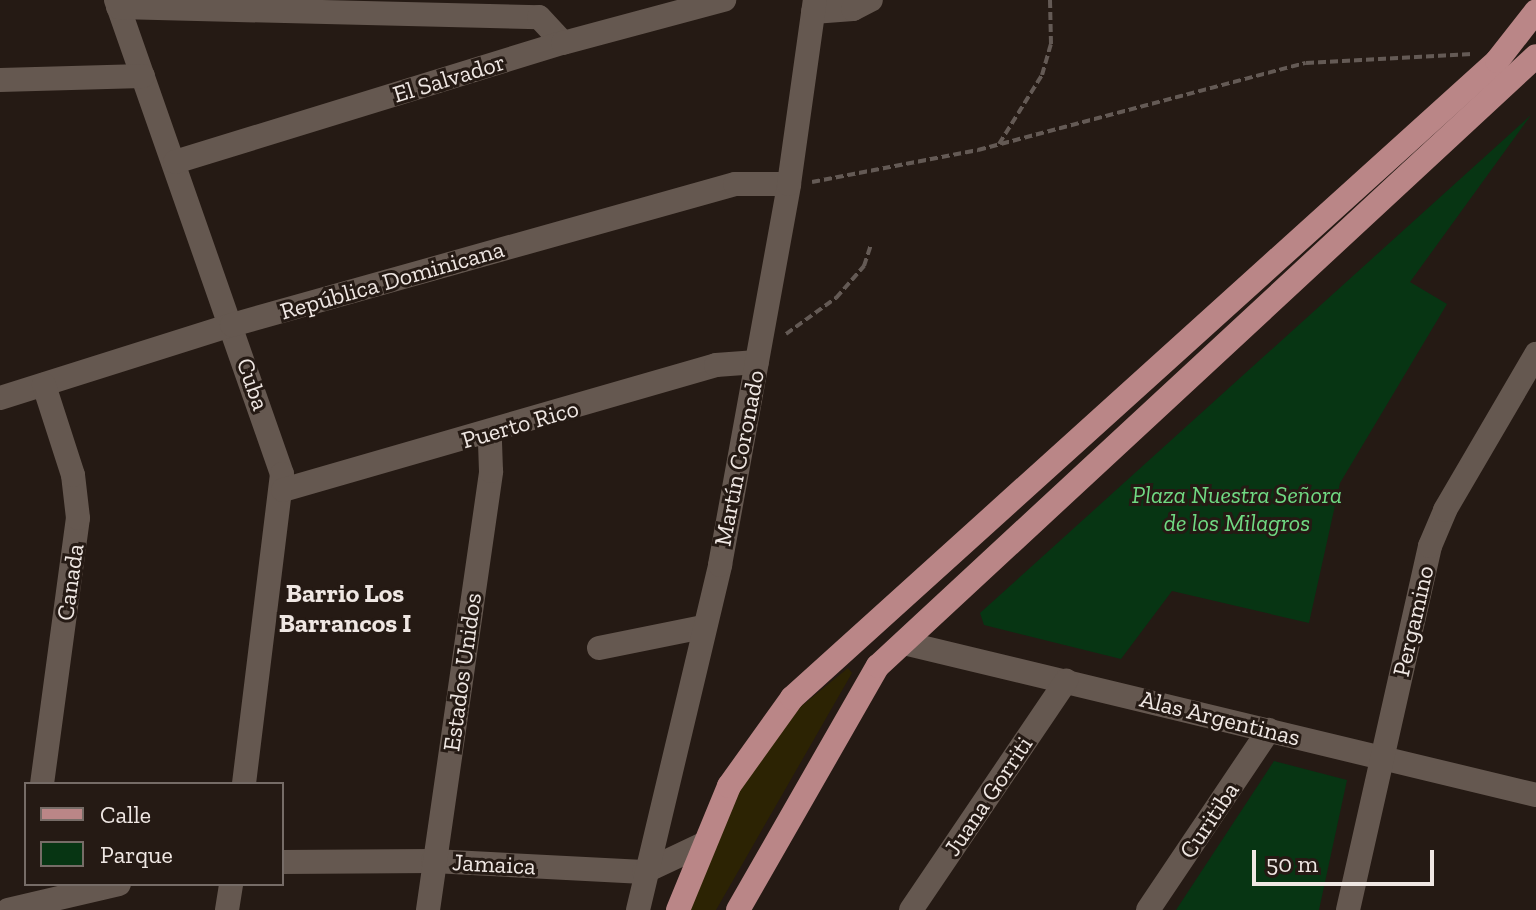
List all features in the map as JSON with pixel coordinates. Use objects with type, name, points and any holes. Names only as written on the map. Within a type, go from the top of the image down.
[{"type":"main road","points":[[678,910],[701,845],[751,750],[792,698],[1290,243],[1497,61],[1536,11]]},
{"type":"main road","points":[[738,910],[860,691],[904,643],[1536,56]]},
{"type":"street","name":"El Salvador","points":[[175,162],[563,43],[724,0]]},
{"type":"street","points":[[814,6],[853,9],[871,0]]},
{"type":"street","points":[[117,3],[539,17],[563,43]]},
{"type":"street","name":"Cuba","points":[[117,3],[275,447],[283,490],[244,782]]},
{"type":"street","name":"Martín Coronado","points":[[638,910],[644,872],[703,627],[759,351],[789,184],[814,6]]},
{"type":"street","points":[[0,80],[143,76]]},
{"type":"street","name":"República Dominicana","points":[[0,398],[232,325],[735,184],[789,184]]},
{"type":"street","name":"Puerto Rico","points":[[283,490],[490,433],[759,351]]},
{"type":"street","name":"Pergamino","points":[[1348,910],[1430,546],[1445,510],[1536,354]]},
{"type":"street","name":"Canada","points":[[42,782],[78,518],[73,475],[44,385]]},
{"type":"street","name":"Estados Unidos","points":[[428,910],[491,471],[490,433]]},
{"type":"street","points":[[599,648],[703,627]]},
{"type":"street","name":"Alas Argentinas","points":[[904,643],[1536,795]]},
{"type":"street","name":"Juana Gorriti","points":[[911,910],[1066,681]]},
{"type":"street","name":"Curitiba","points":[[1148,910],[1269,730]]},
{"type":"street","name":"Jamaica","points":[[284,862],[433,861],[644,872],[701,845]]},
{"type":"street","points":[[8,910],[38,891],[96,886]]},
{"type":"street","points":[[227,910],[231,886]]},
{"type":"path","points":[[998,145],[1042,75],[1051,44],[1050,0]]},
{"type":"path","points":[[789,184],[998,145],[1306,63],[1464,52],[1497,61]]},
{"type":"path","points":[[759,351],[790,333],[836,298],[864,266],[871,244]]},
{"type":"green space","name":"Plaza Nuestra Señora de los Milagros","points":[[1531,115],[1410,282],[1447,304],[1340,483],[1309,623],[1172,591],[1121,659],[984,625],[980,613]]},
{"type":"green space","points":[[1274,761],[1347,780],[1319,910],[1176,910]]},
{"type":"sand","points":[[848,668],[852,673],[716,910],[690,910],[740,790],[799,708]]},
{"type":"district","name":"Barrio Los Barrancos I","points":[[345,609]]}]
